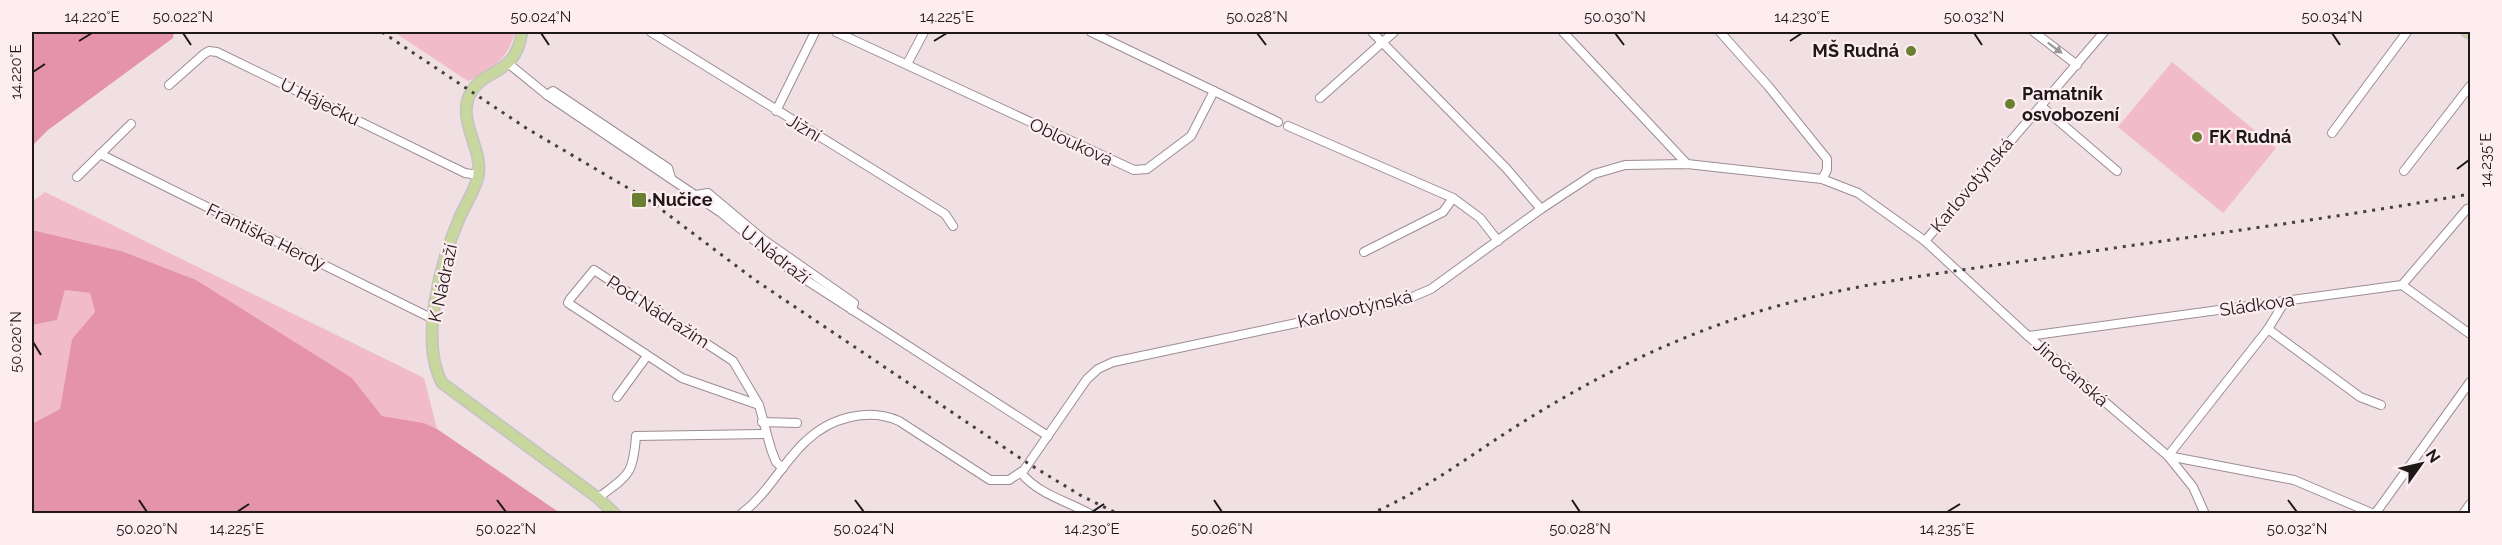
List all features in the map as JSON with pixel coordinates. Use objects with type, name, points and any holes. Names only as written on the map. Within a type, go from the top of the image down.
[{"type":"main road","points":[[509,64],[522,32]]},
{"type":"main road","name":"K Nádraží","points":[[509,64],[477,85],[468,102],[469,128],[479,160],[478,175],[451,240],[433,319],[436,371],[442,383],[615,513]]},
{"type":"street","name":"Jižní","points":[[651,32],[945,214],[953,226]]},
{"type":"street","points":[[776,111],[815,32]]},
{"type":"street","name":"Oblouková","points":[[836,32],[1134,170],[1147,169],[1191,136],[1214,91]]},
{"type":"street","points":[[907,64],[924,32]]},
{"type":"street","points":[[1091,32],[1278,122]]},
{"type":"street","points":[[1372,32],[1506,168],[1541,208]]},
{"type":"street","points":[[1320,98],[1394,32]]},
{"type":"street","points":[[1563,32],[1687,165]]},
{"type":"street","points":[[1720,32],[1769,87],[1827,159],[1827,170],[1822,179]]},
{"type":"street","points":[[2034,32],[2077,65]]},
{"type":"street","name":"Karlovotýnská","points":[[1021,473],[1086,379],[1098,369],[1113,362],[1405,300],[1431,289],[1541,208],[1594,174],[1625,165],[1687,165],[1822,179],[1858,193],[1925,241],[2104,32]]},
{"type":"street","points":[[2331,134],[2408,32]]},
{"type":"street","name":"U Háječku","points":[[170,85],[204,54],[209,51],[217,52],[465,172],[478,175]]},
{"type":"street","name":"U Nádraží","points":[[509,64],[547,95],[696,195],[789,269],[1048,436]]},
{"type":"street","points":[[2404,171],[2470,86]]},
{"type":"street","points":[[2041,106],[2117,171]]},
{"type":"street","points":[[77,177],[131,124]]},
{"type":"street","points":[[1288,126],[1453,198],[1480,218],[1498,241]]},
{"type":"street","name":"Františka Herdy","points":[[100,154],[433,319]]},
{"type":"street","points":[[1364,252],[1443,212],[1453,198]]},
{"type":"street","points":[[2470,208],[2402,285],[2470,334]]},
{"type":"street","name":"Jinočanská","points":[[1925,241],[2028,336],[2168,456],[2193,487],[2205,513]]},
{"type":"street","name":"Pod Nádražím","points":[[759,405],[682,378],[568,303],[594,270],[733,361],[759,405],[762,422],[776,462],[783,468]]},
{"type":"street","name":"Sládkova","points":[[2028,336],[2402,285]]},
{"type":"street","points":[[2285,302],[2268,329],[2168,456],[2294,480],[2375,513],[2470,382]]},
{"type":"street","points":[[2268,329],[2360,397],[2381,405]]},
{"type":"street","points":[[617,397],[646,356]]},
{"type":"street","points":[[741,513],[806,440],[831,424],[849,417],[868,414],[885,414],[990,480],[1009,480],[1021,473],[1035,488],[1090,513]]},
{"type":"street","points":[[762,422],[797,423]]},
{"type":"street","points":[[598,498],[627,476],[634,464],[636,436],[766,434]]},
{"type":"street","points":[[2463,513],[2470,504]]},
{"type":"shaded area","points":[[40,32],[174,32],[173,38],[48,130],[32,146],[32,36]]},
{"type":"shaded area","points":[[394,32],[515,32],[504,56],[492,68],[468,81]]},
{"type":"shaded area","name":"FK Rudná","points":[[2172,62],[2276,148],[2223,213],[2118,127]]},
{"type":"shaded area","points":[[45,192],[424,378],[437,429],[424,423],[382,416],[352,378],[121,251],[32,230],[32,202]]},
{"type":"shaded area","points":[[32,230],[121,251],[196,280],[352,378],[382,416],[424,423],[437,429],[560,513],[32,513],[32,424],[60,409],[72,339],[95,312],[90,293],[65,290],[57,320],[32,325]]},
{"type":"shaded area","points":[[65,290],[90,293],[95,312],[72,339],[60,409],[32,424],[32,325],[57,320]]},
{"type":"railway","points":[[382,32],[526,128],[650,201],[755,280],[1029,464],[1080,495],[1118,514]]},
{"type":"railway","points":[[1370,514],[1426,485],[1539,412],[1614,370],[1691,335],[1756,312],[1834,292],[1913,277],[2306,221],[2470,194]]},
{"type":"place","name":"MŠ Rudná","points":[[1911,51]]},
{"type":"place","name":"Pamatník osvobození","points":[[2010,104]]},
{"type":"place","name":"FK Rudná","points":[[2197,137]]},
{"type":"place","name":"Nučice","points":[[639,200]]}]
